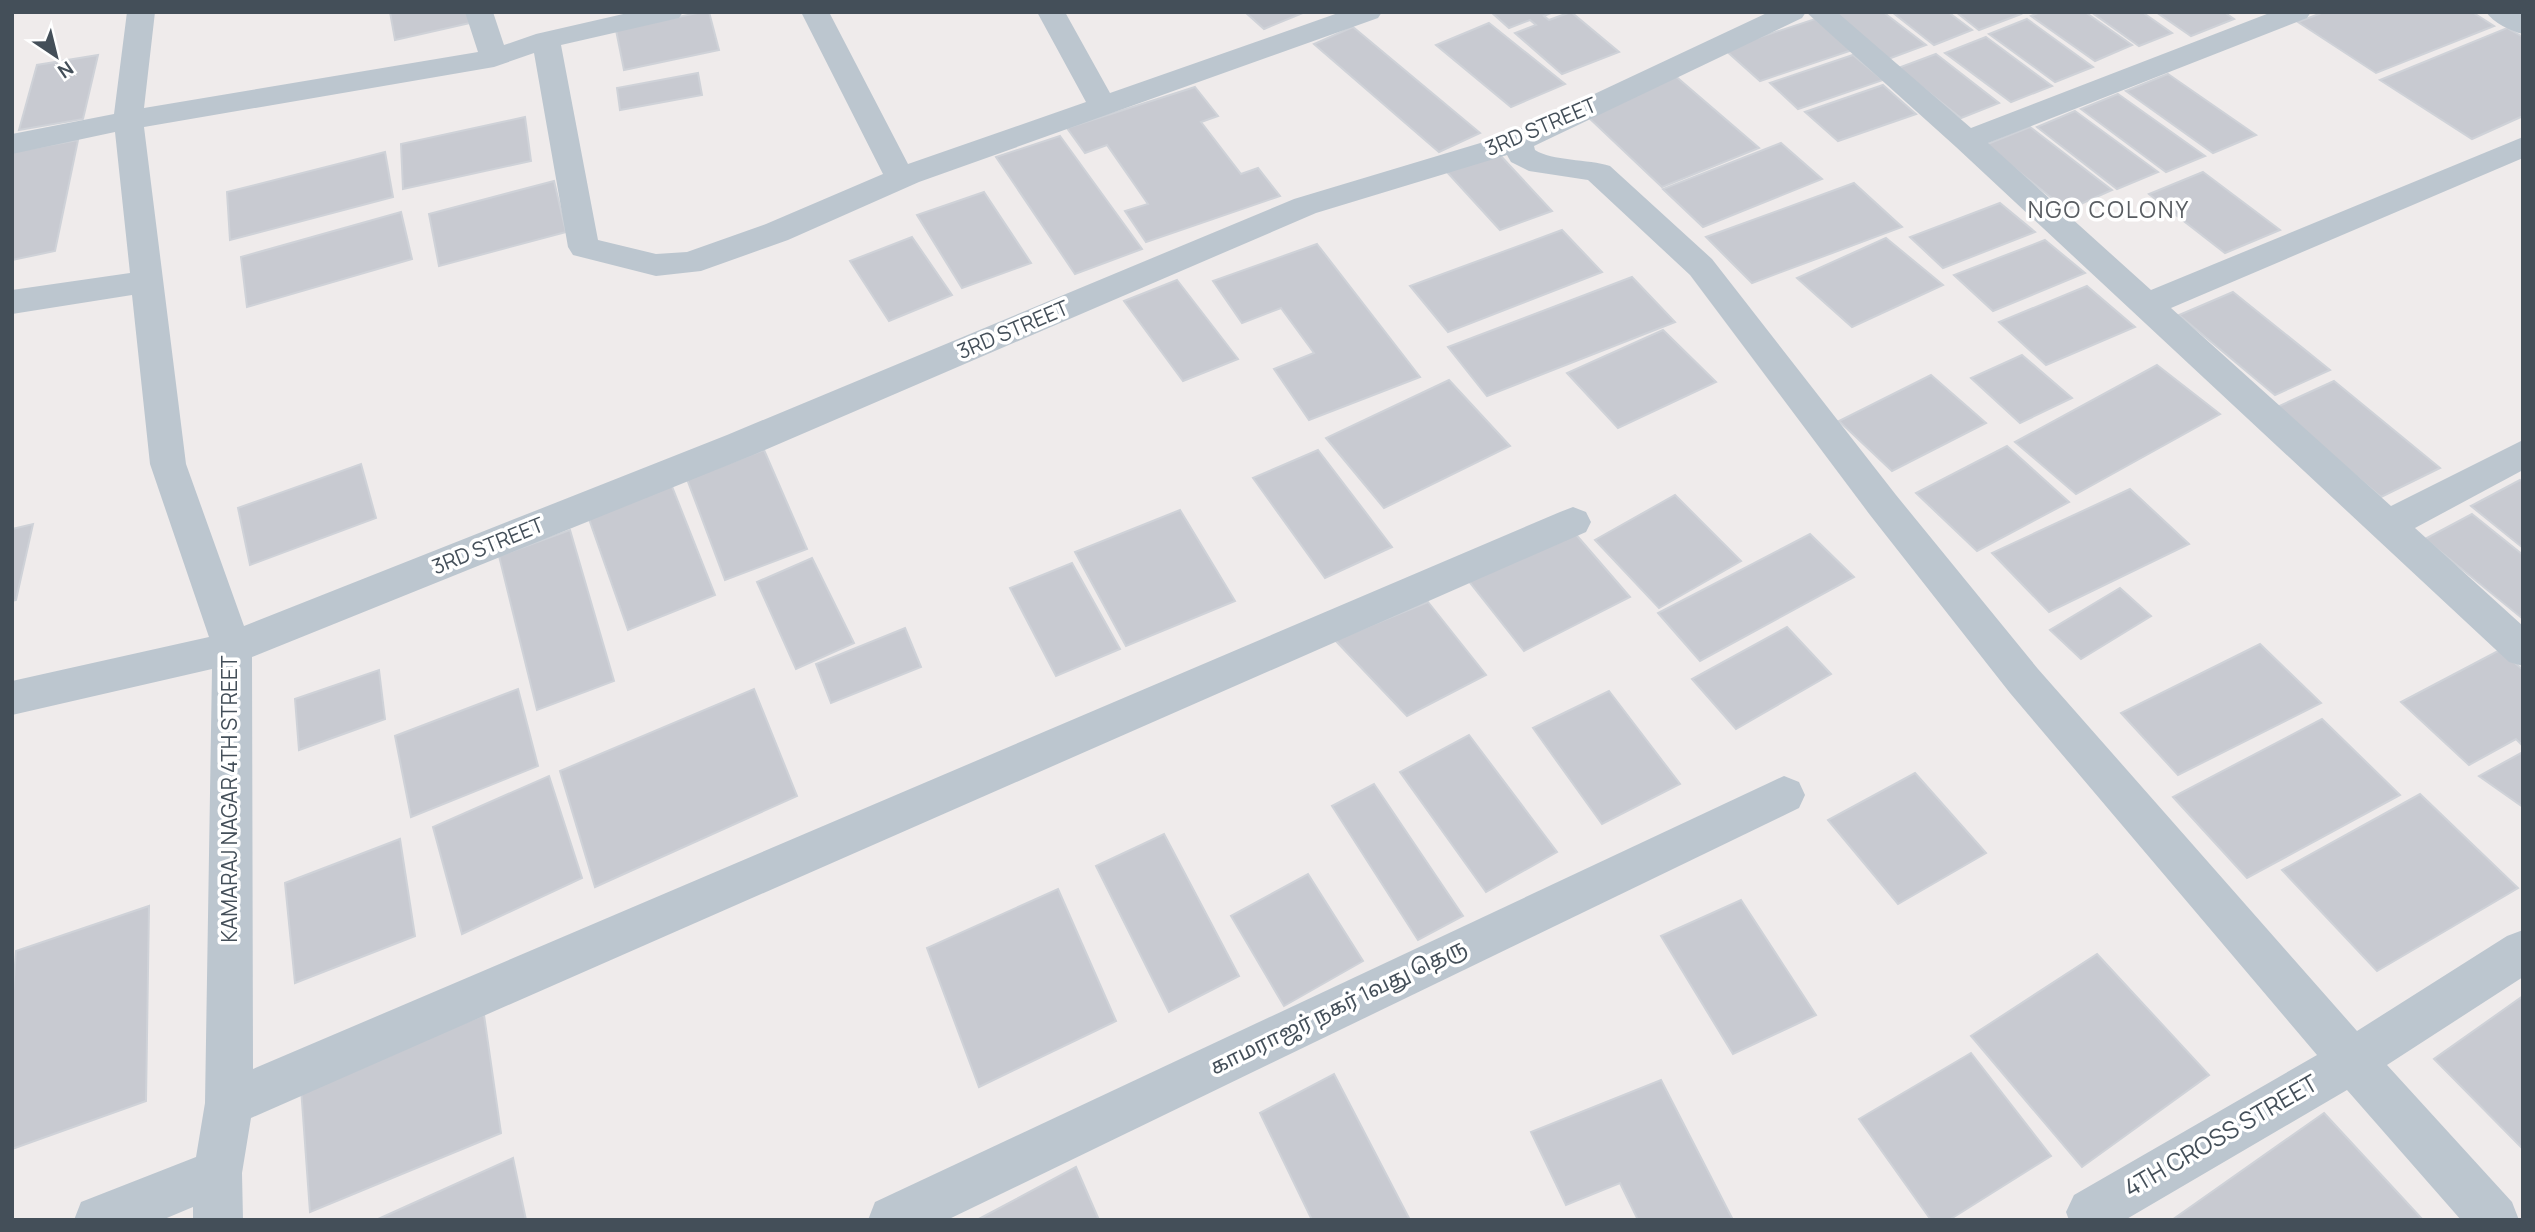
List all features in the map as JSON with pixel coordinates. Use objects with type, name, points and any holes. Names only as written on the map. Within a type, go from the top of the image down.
[{"type":"street","name":"KAMARAJ NAGAR 4TH STREET","points":[[141,12],[128,120],[168,464],[232,648],[229,1103],[218,1197]]},
{"type":"street","points":[[479,12],[494,58]]},
{"type":"street","points":[[12,144],[128,120],[494,58],[546,40],[669,12]]},
{"type":"street","points":[[814,12],[900,178]]},
{"type":"street","points":[[1051,12],[1103,106]]},
{"type":"street","points":[[546,40],[584,247],[656,265],[690,263],[777,232],[900,178],[1368,12]]},
{"type":"street","name":"3RD STREET","points":[[12,698],[232,648],[740,445],[1305,206],[1518,142],[1792,12]]},
{"type":"street","points":[[1820,12],[1967,140],[2523,650]]},
{"type":"street","points":[[1967,140],[2297,12]]},
{"type":"street","points":[[2500,12],[2523,26]]},
{"type":"street","points":[[1518,142],[1522,155],[1540,165],[1589,169],[1599,173],[1701,267],[1883,505],[2024,681],[2352,1061],[2494,1220]]},
{"type":"street","points":[[2147,305],[2523,147]]},
{"type":"street","points":[[12,302],[148,281]]},
{"type":"street","points":[[2386,526],[2523,453]]},
{"type":"street","points":[[229,1103],[1573,522]]},
{"type":"street","name":"காமராஜர் நகர் 1வது தெரு","points":[[893,1220],[1784,795]]},
{"type":"street","name":"4TH CROSS STREET","points":[[2091,1212],[2352,1061],[2523,951]]},
{"type":"street","points":[[99,1220],[218,1197]]},
{"type":"building","points":[[390,12],[468,12],[470,23],[395,40]]},
{"type":"building","points":[[709,12],[719,50],[624,70],[616,30]]},
{"type":"building","points":[[1245,12],[1305,12],[1264,29]]},
{"type":"building","points":[[1491,12],[1553,12],[1544,16],[1549,20],[1571,12],[1619,52],[1562,74],[1515,33],[1536,25],[1530,20],[1509,28]]},
{"type":"building","points":[[1828,12],[1883,12],[1926,45],[1888,59]]},
{"type":"building","points":[[1892,12],[1948,12],[1972,30],[1934,45]]},
{"type":"building","points":[[1956,12],[2019,12],[2021,14],[1979,30]]},
{"type":"building","points":[[2040,12],[2085,12],[2132,45],[2095,61],[2031,16]]},
{"type":"building","points":[[2091,12],[2142,12],[2172,33],[2139,46]]},
{"type":"building","points":[[2156,12],[2224,12],[2234,19],[2191,36]]},
{"type":"building","points":[[2324,12],[2472,12],[2494,26],[2376,73],[2298,22]]},
{"type":"building","points":[[1815,19],[1852,50],[1760,81],[1724,49]]},
{"type":"building","points":[[2027,19],[2093,67],[2055,82],[1989,34]]},
{"type":"building","points":[[1489,23],[1565,84],[1511,107],[1436,45]]},
{"type":"building","points":[[1353,27],[1480,133],[1439,152],[1314,44]]},
{"type":"building","points":[[2507,28],[2523,37],[2523,116],[2472,139],[2380,80]]},
{"type":"building","points":[[1986,37],[2052,86],[2011,102],[1945,53]]},
{"type":"building","points":[[1936,54],[1999,103],[1961,118],[1898,68]]},
{"type":"building","points":[[98,55],[83,119],[19,130],[37,65]]},
{"type":"building","points":[[1853,55],[1883,80],[1798,109],[1770,83]]},
{"type":"building","points":[[698,73],[702,95],[620,110],[617,88]]},
{"type":"building","points":[[1673,74],[1759,148],[1662,187],[1586,115]]},
{"type":"building","points":[[2168,74],[2256,135],[2213,153],[2126,91]]},
{"type":"building","points":[[1883,85],[1916,114],[1838,141],[1805,112]]},
{"type":"building","points":[[1195,87],[1218,116],[1201,122],[1241,174],[1258,168],[1280,196],[1146,242],[1125,211],[1148,204],[1107,145],[1085,153],[1067,128]]},
{"type":"building","points":[[2118,94],[2205,156],[2166,172],[2081,109]]},
{"type":"building","points":[[2075,111],[2158,172],[2117,189],[2037,127]]},
{"type":"building","points":[[525,117],[531,161],[403,189],[401,144]]},
{"type":"building","points":[[2030,127],[2112,190],[2067,210],[1985,145]]},
{"type":"building","points":[[1060,136],[1142,249],[1075,274],[996,157]]},
{"type":"building","points":[[78,140],[55,251],[12,260],[12,152]]},
{"type":"building","points":[[1781,143],[1822,179],[1703,227],[1663,189]]},
{"type":"building","points":[[385,152],[393,197],[230,240],[227,192]]},
{"type":"building","points":[[1498,153],[1552,211],[1500,230],[1446,171]]},
{"type":"building","points":[[2203,172],[2280,230],[2225,253],[2149,194]]},
{"type":"building","points":[[554,181],[566,232],[439,266],[429,214]]},
{"type":"building","points":[[1854,183],[1902,227],[1752,283],[1706,237]]},
{"type":"building","points":[[984,192],[1031,263],[962,288],[917,215]]},
{"type":"building","points":[[2000,203],[2035,232],[1943,268],[1910,237]]},
{"type":"building","points":[[401,212],[412,259],[247,307],[241,257]]},
{"type":"building","points":[[1562,230],[1602,272],[1448,332],[1410,286]]},
{"type":"building","points":[[912,237],[952,295],[889,321],[850,261]]},
{"type":"building","points":[[1886,238],[1943,285],[1852,327],[1797,278]]},
{"type":"building","points":[[2045,240],[2085,273],[1993,311],[1954,275]]},
{"type":"building","points":[[1317,244],[1420,377],[1309,420],[1274,369],[1314,353],[1281,308],[1242,323],[1213,281]]},
{"type":"building","points":[[1632,277],[1675,322],[1487,396],[1448,347]]},
{"type":"building","points":[[1177,280],[1238,359],[1183,381],[1124,301]]},
{"type":"building","points":[[2087,286],[2135,327],[2046,365],[1999,322]]},
{"type":"building","points":[[2233,292],[2330,370],[2275,395],[2179,315]]},
{"type":"building","points":[[1663,330],[1716,382],[1618,428],[1567,373]]},
{"type":"building","points":[[2022,355],[2072,398],[2020,423],[1971,378]]},
{"type":"building","points":[[2157,365],[2220,414],[2076,494],[2015,442]]},
{"type":"building","points":[[1931,375],[1986,423],[1892,471],[1839,421]]},
{"type":"building","points":[[1449,380],[1510,446],[1384,508],[1326,438]]},
{"type":"building","points":[[2334,381],[2440,468],[2381,497],[2275,408]]},
{"type":"building","points":[[2007,446],[2069,502],[1977,551],[1916,493]]},
{"type":"building","points":[[764,450],[807,549],[725,580],[687,479]]},
{"type":"building","points":[[1318,450],[1392,547],[1325,578],[1253,478]]},
{"type":"building","points":[[361,464],[376,518],[250,565],[238,508]]},
{"type":"building","points":[[2520,480],[2523,482],[2523,548],[2471,506]]},
{"type":"building","points":[[671,484],[715,595],[628,630],[588,516]]},
{"type":"building","points":[[2130,489],[2189,544],[2049,612],[1992,553]]},
{"type":"building","points":[[1675,495],[1741,561],[1659,608],[1595,540]]},
{"type":"building","points":[[1180,510],[1235,601],[1126,646],[1075,552]]},
{"type":"building","points":[[2472,514],[2523,555],[2523,619],[2425,539]]},
{"type":"building","points":[[33,524],[16,600],[12,601],[12,529]]},
{"type":"building","points":[[570,530],[614,681],[537,710],[499,556]]},
{"type":"building","points":[[1572,530],[1630,597],[1524,651],[1468,580]]},
{"type":"building","points":[[1810,534],[1854,577],[1700,661],[1658,613]]},
{"type":"building","points":[[812,558],[854,643],[796,669],[757,582]]},
{"type":"building","points":[[1072,563],[1120,649],[1056,676],[1010,588]]},
{"type":"building","points":[[2120,588],[2151,616],[2081,659],[2050,630]]},
{"type":"building","points":[[1428,602],[1486,675],[1407,716],[1335,640]]},
{"type":"building","points":[[1787,627],[1831,674],[1736,729],[1692,679]]},
{"type":"building","points":[[905,628],[921,667],[831,703],[816,664]]},
{"type":"building","points":[[2260,644],[2321,703],[2178,775],[2121,713]]},
{"type":"building","points":[[2500,650],[2523,670],[2523,746],[2516,739],[2469,765],[2401,702]]},
{"type":"building","points":[[379,670],[385,719],[299,750],[295,699]]},
{"type":"building","points":[[518,689],[538,766],[411,817],[395,736]]},
{"type":"building","points":[[754,689],[797,796],[595,887],[560,771]]},
{"type":"building","points":[[1609,691],[1680,784],[1602,824],[1533,728]]},
{"type":"building","points":[[2322,719],[2400,795],[2247,878],[2173,797]]},
{"type":"building","points":[[1469,735],[1557,852],[1486,892],[1400,772]]},
{"type":"building","points":[[2523,752],[2523,807],[2479,776]]},
{"type":"building","points":[[1915,773],[1986,853],[1898,904],[1828,820]]},
{"type":"building","points":[[549,776],[582,878],[462,934],[433,827]]},
{"type":"building","points":[[1374,784],[1463,916],[1418,940],[1332,806]]},
{"type":"building","points":[[2420,794],[2518,888],[2377,971],[2282,870]]},
{"type":"building","points":[[1164,834],[1239,976],[1169,1012],[1096,866]]},
{"type":"building","points":[[400,839],[415,936],[295,983],[285,883]]},
{"type":"building","points":[[1308,874],[1363,961],[1284,1006],[1231,916]]},
{"type":"building","points":[[1058,889],[1116,1021],[979,1087],[927,948]]},
{"type":"building","points":[[1741,900],[1816,1015],[1733,1054],[1661,936]]},
{"type":"building","points":[[149,906],[146,1101],[12,1149],[12,1005],[16,951]]},
{"type":"building","points":[[2097,954],[2209,1075],[2082,1167],[1971,1036]]},
{"type":"building","points":[[2523,996],[2523,1149],[2434,1059]]},
{"type":"building","points":[[484,1015],[501,1133],[310,1212],[301,1088]]},
{"type":"building","points":[[1971,1053],[2051,1156],[1949,1220],[1931,1220],[1859,1119]]},
{"type":"building","points":[[1334,1074],[1410,1220],[1312,1220],[1260,1113]]},
{"type":"building","points":[[1661,1080],[1733,1220],[1638,1220],[1620,1183],[1566,1205],[1531,1132]]},
{"type":"building","points":[[2324,1113],[2423,1220],[2172,1220]]},
{"type":"building","points":[[513,1158],[526,1220],[376,1220]]},
{"type":"building","points":[[1076,1167],[1099,1220],[977,1220]]},
{"type":"district","name":"NGO COLONY","points":[[2109,210]]}]
